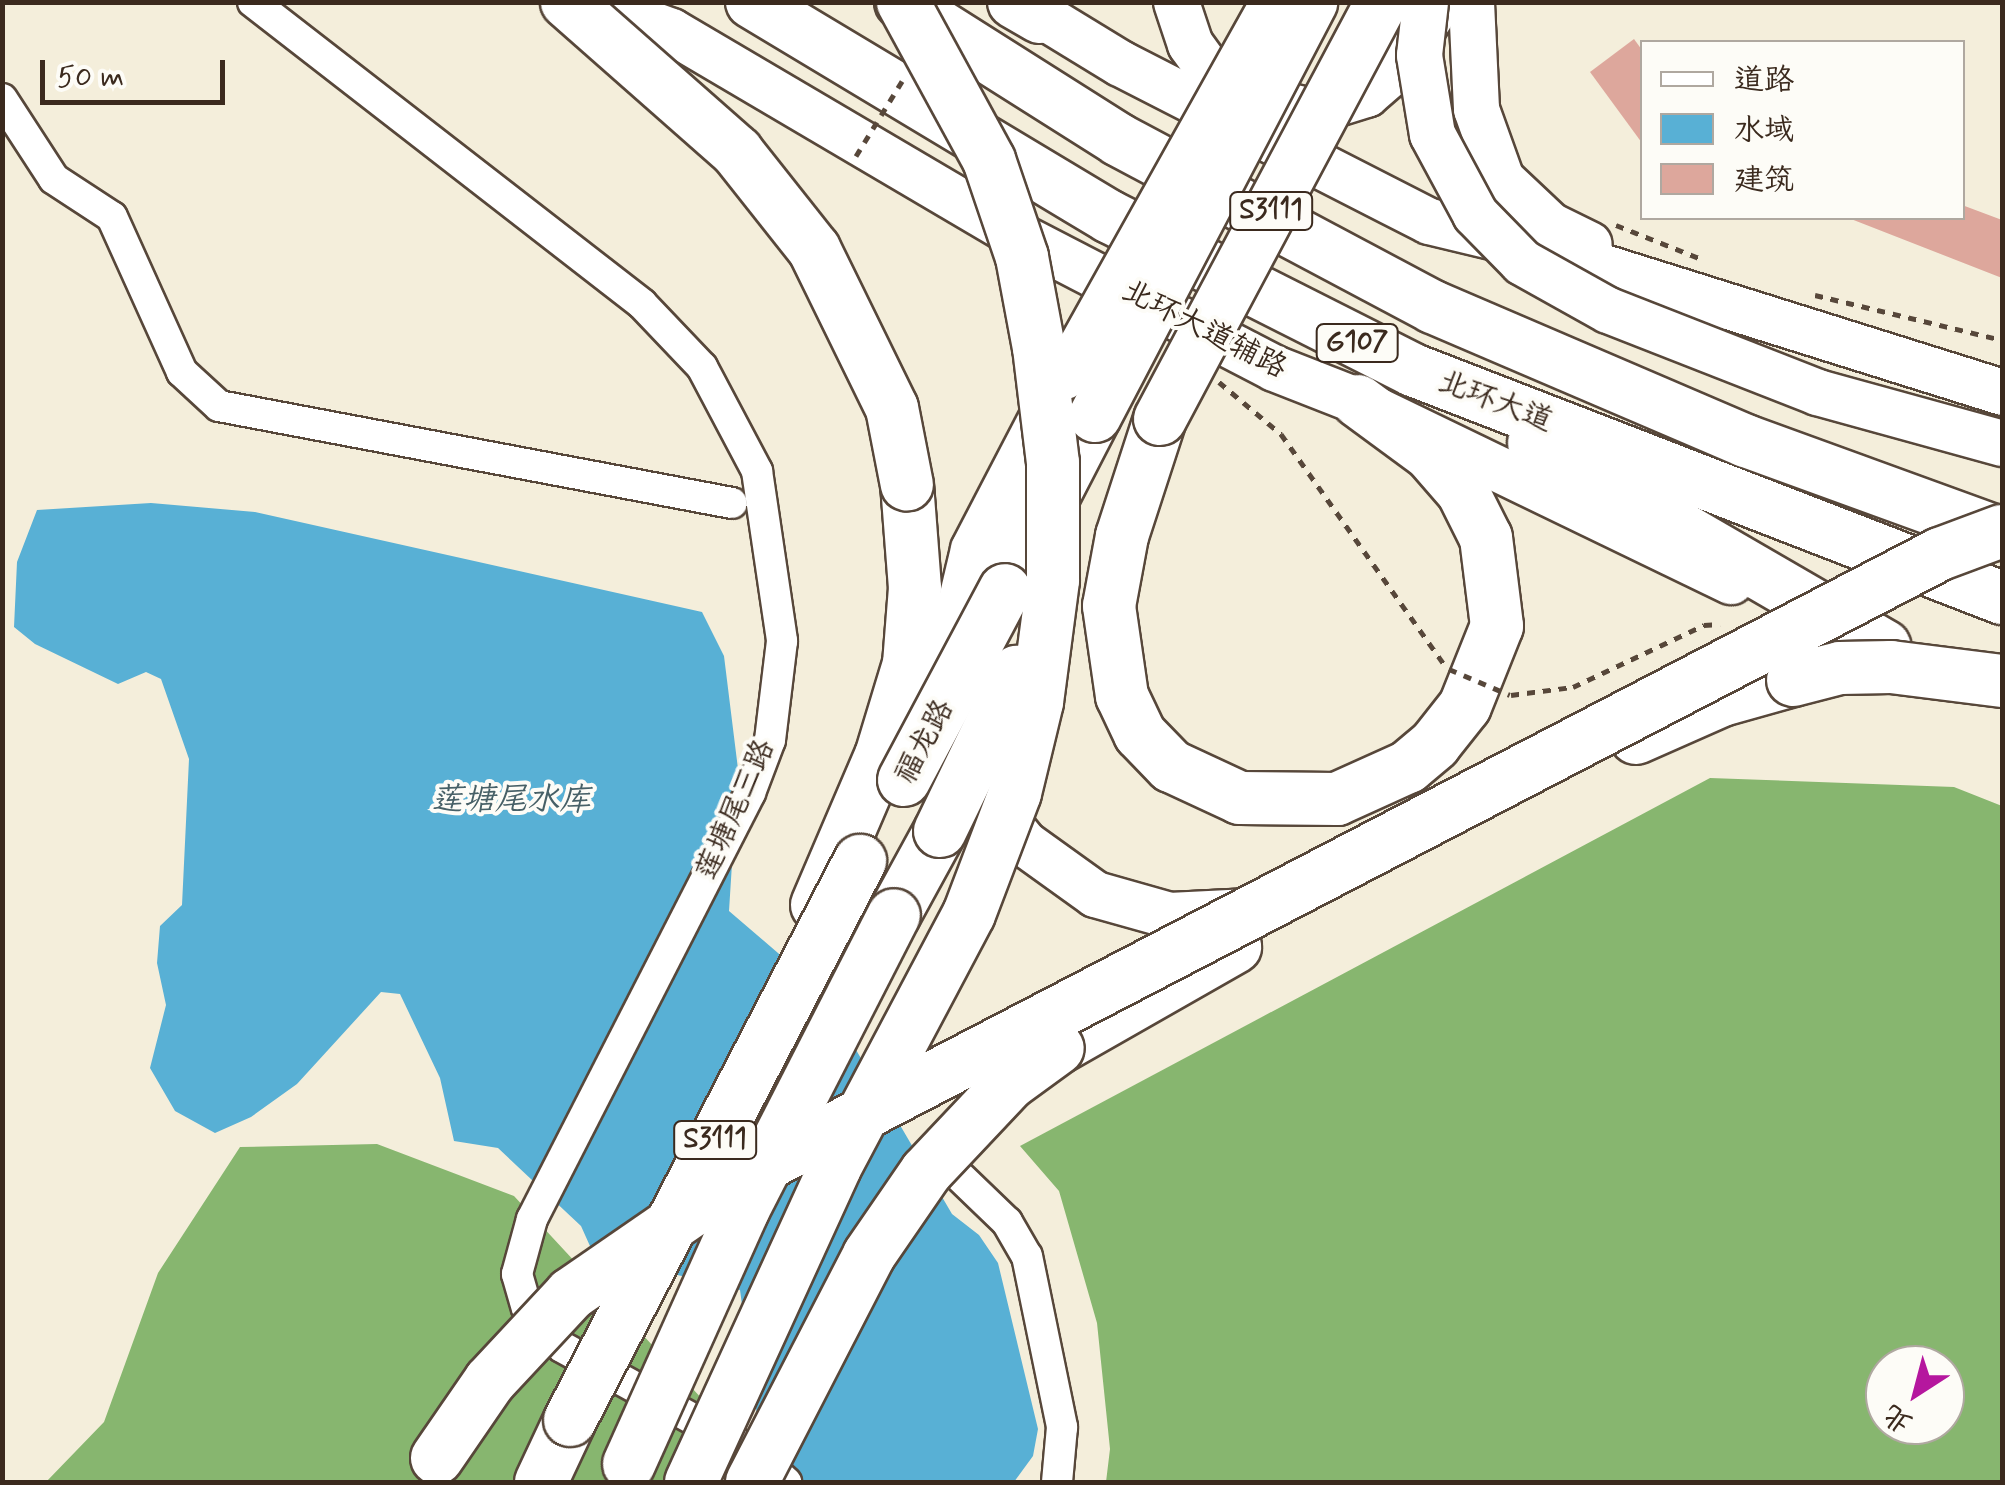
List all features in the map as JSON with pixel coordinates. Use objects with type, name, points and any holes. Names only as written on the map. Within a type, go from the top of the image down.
[{"type":"highway","points":[[567,2],[737,152],[814,249],[892,408],[907,485],[915,588],[909,664],[850,856]]},
{"type":"highway","name":"北环大道","points":[[752,2],[1110,216],[1412,370],[2002,598]]},
{"type":"highway","points":[[691,1482],[835,1167],[969,914],[1015,793],[1038,702],[1054,580],[1053,463],[1040,348],[1022,256],[989,160],[902,2]]},
{"type":"highway","name":"北环大道","points":[[902,2],[1119,140],[1433,307],[1746,441],[2002,533]]},
{"type":"highway","name":"福龙路","points":[[542,1482],[570,1420],[764,1046],[850,856],[904,780],[1312,2]]},
{"type":"highway","name":"福龙路","points":[[626,1473],[743,1210],[940,832],[1017,672],[1160,420],[1382,2]]},
{"type":"highway","points":[[1412,370],[1884,646]]},
{"type":"highway","points":[[1160,420],[1122,536],[1109,606],[1122,696],[1140,734],[1171,766],[1240,798],[1336,800],[1408,767],[1435,744],[1465,706],[1496,626],[1486,538],[1463,492],[1430,454],[1358,401]]},
{"type":"highway","points":[[431,1470],[499,1371],[570,1294],[736,1180],[1940,554],[2002,533]]},
{"type":"highway","points":[[752,1482],[868,1256],[926,1172],[1010,1083],[1058,1048],[1331,896],[1677,717],[1840,668],[1891,667],[2002,684]]},
{"type":"main road","name":"北环大道辅路","points":[[591,2],[671,31],[1010,231],[1274,368],[1358,401],[1607,524],[1884,646],[2002,684]]},
{"type":"main road","points":[[1176,2],[1190,44],[1208,67],[1254,97],[1310,111],[1366,94],[1394,70],[1438,2]]},
{"type":"main road","points":[[1273,2],[993,506],[960,593],[952,712],[966,764],[1024,843],[1095,894],[1186,916],[1331,896]]},
{"type":"main road","points":[[1425,2],[1418,55],[1432,134],[1474,214],[1522,262],[1608,310],[1816,392],[2002,442]]},
{"type":"main road","points":[[1471,2],[1476,110],[1501,179],[1550,224],[2002,392]]},
{"type":"main road","points":[[1024,7],[1429,221],[1710,282]]},
{"type":"street","name":"莲塘尾三路","points":[[253,2],[618,284],[702,367],[757,471],[772,544],[780,680],[770,740],[750,793],[537,1209],[517,1274],[527,1308],[562,1347],[754,1452],[786,1482]]},
{"type":"street","points":[[2,99],[54,178],[112,216],[182,372],[218,406],[732,502]]},
{"type":"street","points":[[956,1172],[1007,1222],[1027,1256],[1062,1427],[1057,1482]]},
{"type":"path","points":[[1606,220],[1710,282]]},
{"type":"path","points":[[1815,294],[2002,340]]},
{"type":"path","points":[[1346,520],[1434,657],[1510,695],[1573,688],[1652,651]]},
{"type":"green space","points":[[1710,778],[1954,787],[2002,806],[2002,1482],[1106,1482],[1110,1449],[1097,1323],[1059,1191],[1020,1146]]},
{"type":"green space","points":[[377,1144],[514,1196],[704,1401],[722,1482],[46,1482],[104,1422],[158,1273],[240,1147]]},
{"type":"water","name":"莲塘尾水库","points":[[151,503],[255,512],[702,612],[724,656],[738,769],[729,911],[821,990],[952,1214],[979,1235],[998,1263],[1038,1429],[1033,1456],[1014,1482],[766,1482],[740,1290],[594,1255],[581,1226],[498,1148],[454,1141],[440,1078],[400,994],[381,992],[297,1084],[251,1117],[215,1133],[175,1111],[150,1068],[166,1005],[157,963],[160,926],[182,905],[189,759],[161,679],[146,672],[118,684],[35,644],[14,627],[17,562],[37,510]]},
{"type":"building","points":[[1634,39],[1640,47],[1640,140],[1590,72]]},
{"type":"building","points":[[1965,206],[2002,220],[2002,278],[1854,220],[1965,220]]}]
